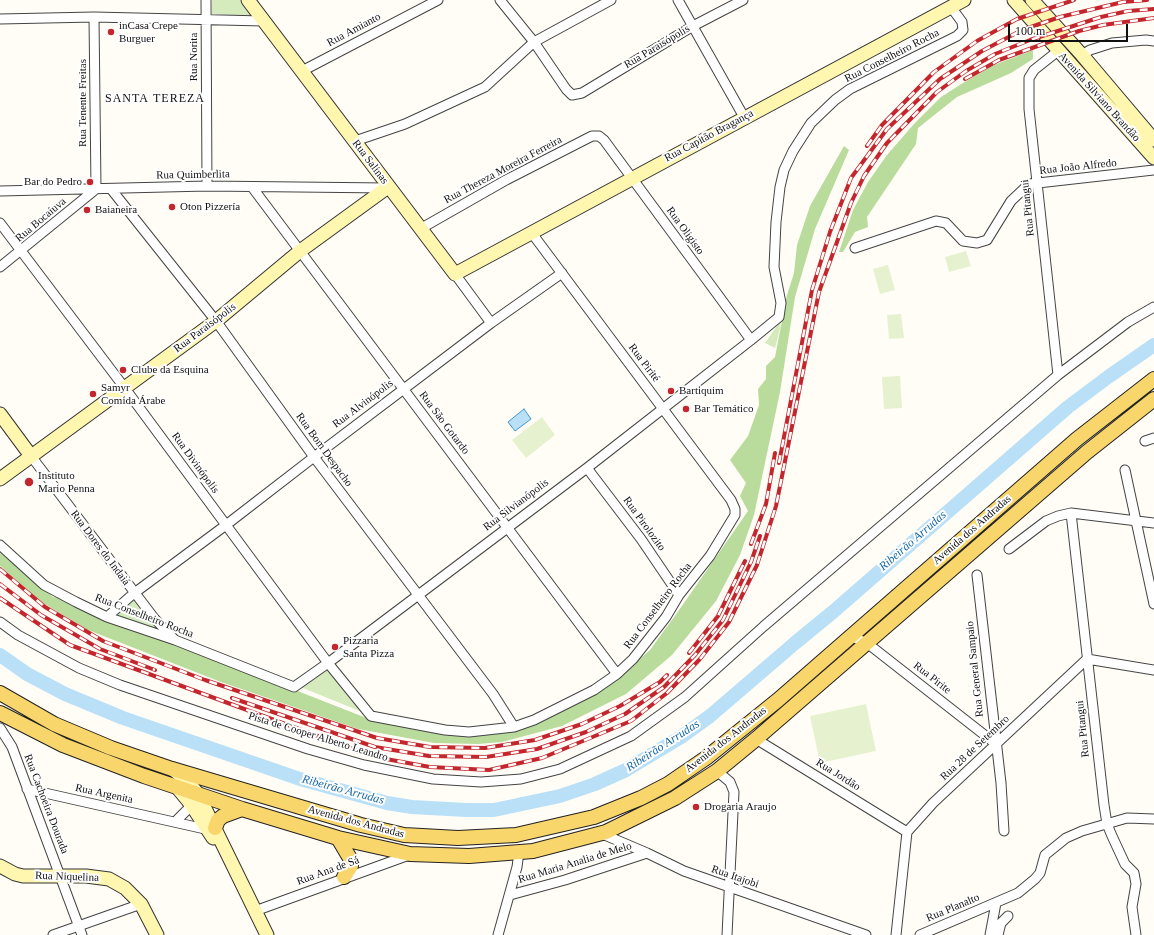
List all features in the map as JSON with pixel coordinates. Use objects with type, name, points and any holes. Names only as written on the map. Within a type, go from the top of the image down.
[{"type":"main road","name":"Avenida dos Andradas","points":[[0,693],[54,724],[111,748],[172,769],[361,825],[404,835],[458,838],[523,834],[594,817],[622,807],[673,780],[706,758],[747,726],[1077,439],[1154,379]]},
{"type":"main road","name":"Avenida dos Andradas","points":[[1,718],[69,748],[176,786],[194,798],[242,809],[338,838],[410,854],[469,856],[533,851],[600,833],[649,812],[675,798],[717,771],[756,739],[1087,452],[1154,398]]},
{"type":"main road","points":[[747,726],[749,736],[756,739]]},
{"type":"main road","points":[[210,828],[224,816],[242,809]]},
{"type":"main road","points":[[338,838],[351,860],[351,866],[344,877]]},
{"type":"main road","points":[[410,854],[458,838]]},
{"type":"street","name":"Rua Norita","points":[[206,0],[207,186]]},
{"type":"street","name":"Rua Salinas","points":[[248,0],[492,323]]},
{"type":"street","name":"Rua Amianto","points":[[302,71],[438,0]]},
{"type":"street","points":[[500,0],[534,42]]},
{"type":"street","points":[[355,141],[406,124],[485,87],[534,42],[610,0]]},
{"type":"street","points":[[678,0],[744,117]]},
{"type":"street","name":"Rua Paraisópolis","points":[[534,42],[566,89],[572,95],[582,93],[693,26],[743,0]]},
{"type":"street","name":"Rua Capitão Bragança","points":[[455,274],[744,117],[948,3],[964,0]]},
{"type":"street","name":"Avenida Silviano Brandão","points":[[1032,0],[1082,55],[1154,140]]},
{"type":"street","name":"Avenida Silviano Brandão","points":[[1020,2],[1058,51],[1154,158]]},
{"type":"street","name":"Rua Conselheiro Rocha","points":[[751,340],[778,317],[781,311],[781,303],[774,267],[776,222],[780,187],[784,170],[793,150],[811,123],[835,100],[850,89],[957,36],[963,30],[962,22],[948,3]]},
{"type":"street","points":[[0,19],[94,17],[264,21]]},
{"type":"street","name":"Rua Tenente Freitas","points":[[94,17],[96,189]]},
{"type":"street","points":[[1082,55],[1090,50],[1112,43],[1146,40],[1154,41]]},
{"type":"street","name":"Rua Pitangui","points":[[1058,51],[1034,70],[1028,78],[1029,108],[1058,376]]},
{"type":"street","name":"Rua Thereza Moreira Ferreira","points":[[420,229],[506,180],[592,136],[599,136]]},
{"type":"street","name":"Rua Oligisto","points":[[599,136],[604,140],[751,340]]},
{"type":"street","name":"Rua João Alfredo","points":[[855,248],[936,221],[946,224],[963,241],[977,244],[987,240],[1011,201],[1024,188],[1037,183],[1154,170]]},
{"type":"street","name":"Rua Quimberlita","points":[[0,191],[207,186],[388,187]]},
{"type":"street","name":"Rua São Gotardo","points":[[252,187],[617,674]]},
{"type":"street","name":"Rua Paraisópolis","points":[[0,479],[216,321],[300,252],[388,187]]},
{"type":"street","name":"Rua Bocaíuva","points":[[0,267],[21,252],[96,189]]},
{"type":"street","name":"Rua Bom Despacho","points":[[111,189],[216,321],[314,456],[493,694],[514,727]]},
{"type":"street","name":"Rua Divinópolis","points":[[0,224],[124,387],[328,663],[371,716]]},
{"type":"street","name":"Rua Pirité","points":[[531,232],[731,500],[735,509]]},
{"type":"street","name":"Rua Alvinópolis","points":[[106,617],[134,593],[226,525],[314,456],[492,323],[562,273]]},
{"type":"street","points":[[1058,376],[1128,322],[1154,307]]},
{"type":"street","name":"Rua Silvianópolis","points":[[294,686],[328,663],[587,468],[751,340]]},
{"type":"street","name":"Pista de Cooper Alberto Leandro","points":[[0,622],[18,635],[79,668],[99,676],[278,739],[364,766],[433,779],[480,782],[521,779],[560,769],[631,736],[685,697],[769,622],[1058,376]]},
{"type":"street","name":"Rua Dores do Indaiá","points":[[0,414],[134,593],[175,640]]},
{"type":"street","name":"Rua Pirolozito","points":[[587,468],[642,539],[679,595]]},
{"type":"street","points":[[1125,470],[1154,604]]},
{"type":"street","name":"Rua Conselheiro Rocha","points":[[371,716],[445,730],[469,732],[514,727],[534,720],[594,690],[617,674],[633,659],[666,617],[679,595],[710,556],[733,519],[735,509]]},
{"type":"street","points":[[1010,549],[1046,521],[1071,513],[1154,523]]},
{"type":"street","name":"Rua Pitangui","points":[[1071,513],[1107,824],[1125,864],[1134,873],[1136,884],[1132,907],[1136,935]]},
{"type":"street","name":"Rua Conselheiro Rocha","points":[[0,545],[44,585],[106,617],[175,640],[294,686]]},
{"type":"street","name":"Rua General Sampaio","points":[[977,575],[1004,831]]},
{"type":"street","name":"Rua Pirite","points":[[850,636],[866,643],[996,744]]},
{"type":"street","points":[[1087,659],[1154,670]]},
{"type":"street","name":"Rua 28 de Setembro","points":[[907,832],[933,803],[1087,659]]},
{"type":"street","name":"Rua Cachoeira Dourada","points":[[1,718],[82,935]]},
{"type":"street","name":"Rua Jordão","points":[[756,739],[907,832]]},
{"type":"street","points":[[172,769],[189,783],[194,798],[229,859],[267,935]]},
{"type":"street","points":[[717,771],[734,787],[727,935]]},
{"type":"street","name":"Rua Argenita","points":[[27,789],[175,822],[210,828]]},
{"type":"street","points":[[175,822],[188,809],[194,798]]},
{"type":"street","name":"Rua Planalto","points":[[920,935],[1018,893],[1031,884],[1040,872],[1045,855],[1057,844],[1082,831],[1127,818],[1154,819]]},
{"type":"street","points":[[896,935],[907,832]]},
{"type":"street","name":"Rua Itajobi","points":[[600,833],[648,853],[684,871],[866,935]]},
{"type":"street","points":[[498,935],[510,895],[519,852]]},
{"type":"street","name":"Rua Maria Analia de Melo","points":[[510,895],[565,880],[648,853]]},
{"type":"street","name":"Rua Ana de Sá","points":[[255,911],[410,854]]},
{"type":"street","name":"Rua Niquelina","points":[[0,866],[10,872],[23,876],[60,876],[109,879],[125,888],[141,904],[157,935]]},
{"type":"street","points":[[990,935],[996,903]]},
{"type":"street","points":[[53,935],[141,904]]},
{"type":"street","points":[[998,935],[1001,923],[1008,916]]},
{"type":"green space","points":[[212,0],[240,0],[253,16],[212,14]]},
{"type":"green space","points":[[1033,50],[1033,59],[1011,73],[957,97],[918,128],[916,144],[867,217],[868,227],[855,232],[843,252],[839,252],[853,210],[868,182],[887,155],[914,124],[941,97],[966,81],[994,65]]},
{"type":"green space","points":[[844,146],[849,150],[815,229],[795,297],[780,392],[754,515],[740,555],[716,601],[672,655],[626,694],[562,726],[502,742],[478,744],[434,743],[358,729],[221,682],[88,630],[43,603],[0,566],[0,553],[53,597],[61,598],[374,721],[431,730],[514,729],[615,680],[650,650],[748,511],[740,496],[746,483],[730,460],[748,436],[759,405],[758,389],[766,379],[766,366],[775,357],[787,295],[794,273],[797,245],[810,206]]},
{"type":"green space","points":[[966,251],[971,266],[949,272],[945,257]]},
{"type":"green space","points":[[888,265],[895,290],[880,294],[873,269]]},
{"type":"green space","points":[[901,314],[904,338],[889,339],[887,315]]},
{"type":"green space","points":[[781,320],[780,329],[775,348],[765,343]]},
{"type":"green space","points":[[900,376],[902,408],[884,409],[882,377]]},
{"type":"green space","points":[[542,417],[555,435],[526,458],[512,440]]},
{"type":"green space","points":[[133,597],[168,637],[111,615]]},
{"type":"green space","points":[[328,666],[367,714],[298,686]]},
{"type":"green space","points":[[866,704],[876,751],[820,763],[810,716]]},
{"type":"water","points":[[524,409],[531,419],[515,431],[508,422]]},
{"type":"waterway","name":"Ribeirão Arrudas","points":[[0,655],[27,674],[65,694],[123,718],[300,779],[387,803],[412,807],[494,810],[560,796],[595,784],[626,770],[681,737],[710,716],[834,611],[1068,407],[1154,345]]},
{"type":"railway","points":[[867,146],[882,125],[934,72],[977,41],[1017,19],[1074,0]]},
{"type":"railway","points":[[779,463],[812,290],[830,232],[851,178],[887,129],[940,79],[982,51],[1022,30],[1060,17],[1123,2],[1147,0]]},
{"type":"railway","points":[[0,598],[70,645],[375,757],[430,767],[489,770],[542,758],[631,721],[667,693],[700,659],[729,622],[757,565],[776,506],[819,292],[851,203],[864,176],[887,143],[937,92],[966,71],[995,54],[1030,40],[1101,17],[1128,11],[1154,9]]},
{"type":"railway","points":[[965,79],[999,60],[1079,31],[1103,25],[1154,18]]},
{"type":"railway","points":[[751,544],[766,504],[775,453]]},
{"type":"railway","points":[[232,698],[375,747],[429,756],[486,757],[537,749],[586,732],[625,714],[664,687],[695,655],[723,620],[751,562],[760,536]]},
{"type":"railway","points":[[689,653],[718,616],[745,561]]},
{"type":"railway","points":[[0,569],[45,607],[103,641],[205,680],[377,738],[430,747],[485,748],[535,740],[582,724],[620,706],[660,682],[667,675]]},
{"type":"railway","points":[[0,584],[41,615],[100,649],[155,670]]},
{"type":"place","name":"inCasa Crepe Burguer","points":[[111,32]]},
{"type":"place","name":"Bar do Pedro","points":[[90,182]]},
{"type":"place","name":"Oton Pizzería","points":[[172,207]]},
{"type":"place","name":"Baianeira","points":[[87,210]]},
{"type":"place","name":"Clube da Esquina","points":[[123,370]]},
{"type":"place","name":"Bartiquim","points":[[671,391]]},
{"type":"place","name":"Samyr Comida Árabe","points":[[93,394]]},
{"type":"place","name":"Bar Temático","points":[[686,409]]},
{"type":"place","name":"Instituto Mario Penna","points":[[29,482]]},
{"type":"place","name":"Pizzaria Santa Pizza","points":[[335,647]]},
{"type":"place","name":"Drogaria Araujo","points":[[696,807]]},
{"type":"district","name":"SANTA TEREZA","points":[[155,99]]}]
